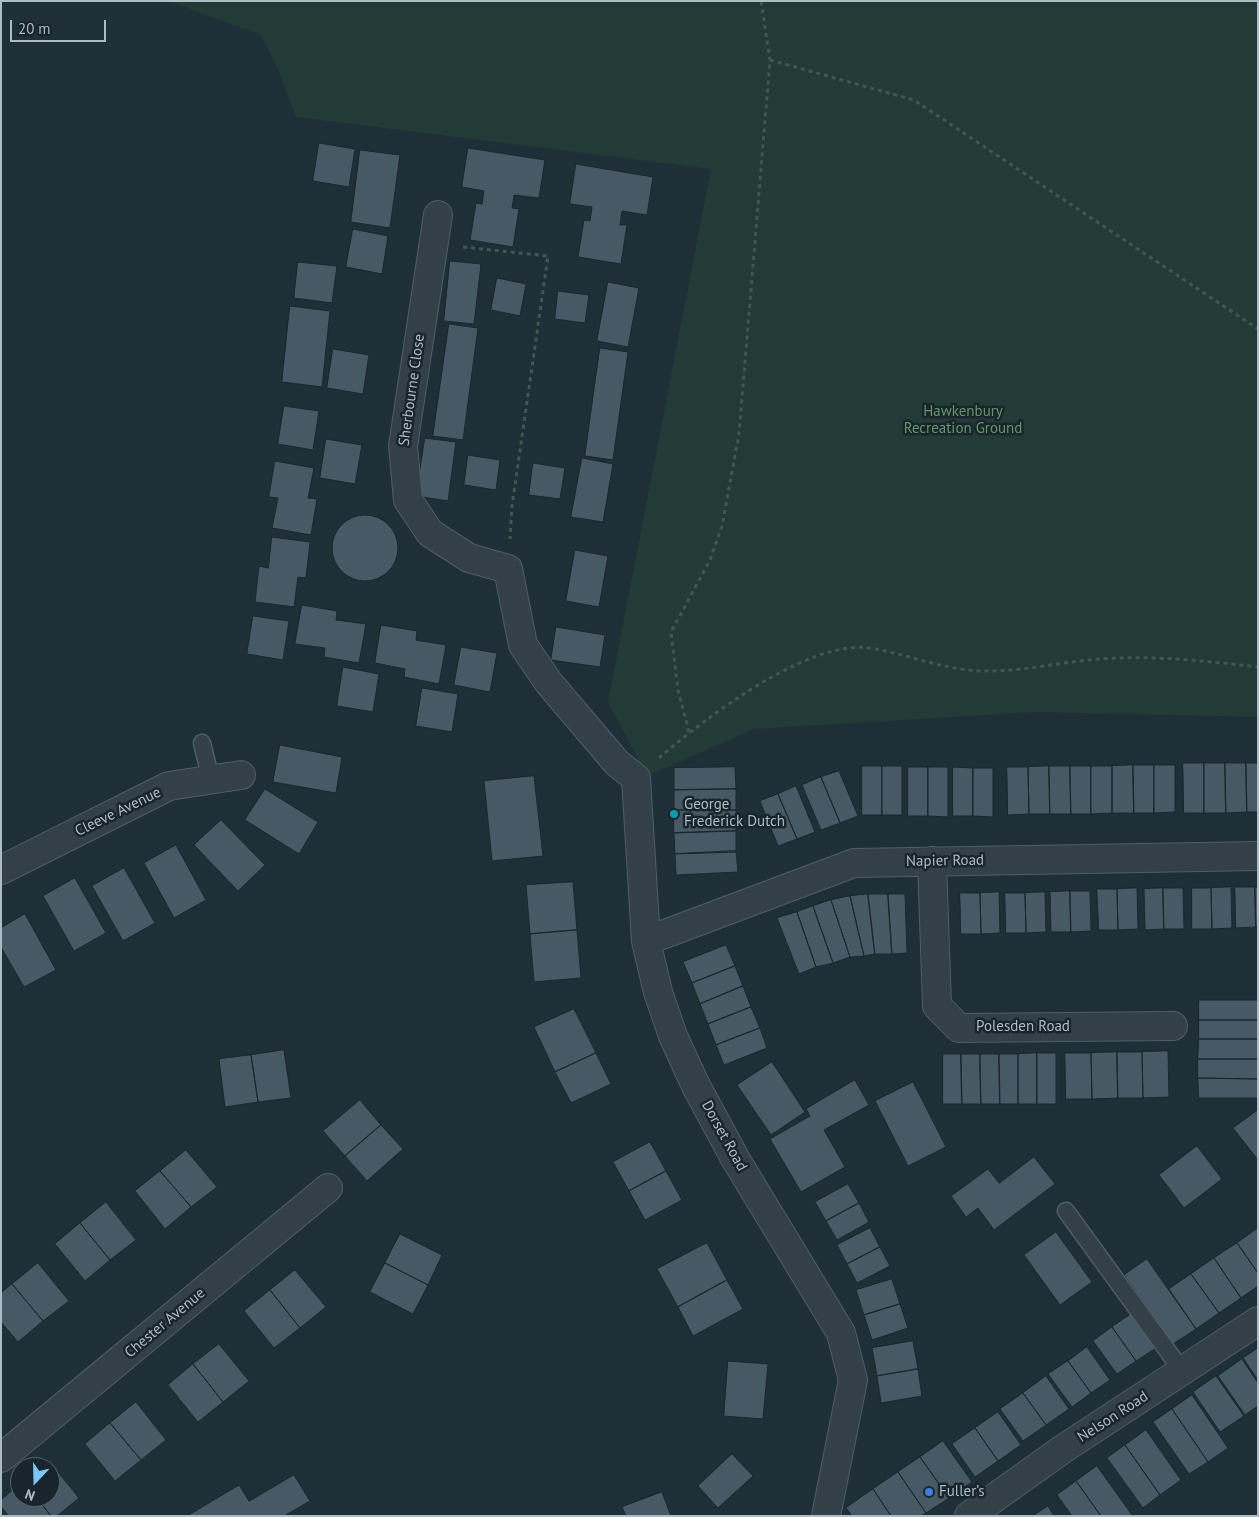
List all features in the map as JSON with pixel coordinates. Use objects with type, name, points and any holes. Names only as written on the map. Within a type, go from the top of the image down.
[{"type":"street","name":"Sherbourne Close","points":[[438,215],[403,446],[408,500],[430,533],[470,558],[508,569]]},
{"type":"street","points":[[508,569],[524,645],[549,683],[605,749],[636,778]]},
{"type":"street","name":"Cleeve Avenue","points":[[1,870],[169,786],[240,775]]},
{"type":"street","name":"Dorset Road","points":[[636,778],[646,941],[658,992],[673,1036],[696,1086],[736,1160],[841,1333],[853,1380],[826,1516]]},
{"type":"street","name":"Napier Road","points":[[646,941],[854,863],[1258,856]]},
{"type":"street","name":"Polesden Road","points":[[932,861],[937,1006],[959,1028],[1173,1026]]},
{"type":"street","name":"Chester Avenue","points":[[1,1458],[328,1188]]},
{"type":"street","name":"Nelson Road","points":[[969,1516],[1063,1449],[1258,1321]]},
{"type":"lane","points":[[202,743],[211,780]]},
{"type":"lane","points":[[1066,1211],[1183,1372]]},
{"type":"path","points":[[689,732],[678,690],[671,632],[710,560],[722,526],[739,434],[770,60],[761,1]]},
{"type":"path","points":[[770,60],[914,100],[1258,329]]},
{"type":"path","points":[[433,244],[548,256],[512,506],[508,569]]},
{"type":"path","points":[[636,778],[689,732],[751,689],[808,661],[845,649],[869,648],[981,671],[1056,666],[1098,659],[1138,658],[1206,661],[1258,667]]},
{"type":"green space","name":"Hawkenbury Recreation Ground","points":[[169,1],[1258,1],[1258,717],[1037,712],[754,729],[647,776],[608,702],[711,169],[296,117],[278,69],[261,35]]},
{"type":"building","points":[[319,143],[355,149],[349,187],[313,181]]},
{"type":"building","points":[[468,148],[545,160],[539,198],[514,195],[512,208],[519,209],[513,247],[470,240],[476,203],[482,204],[484,191],[462,187]]},
{"type":"building","points":[[360,150],[400,155],[390,228],[351,222]]},
{"type":"building","points":[[576,164],[653,177],[647,215],[622,211],[620,225],[627,225],[621,264],[578,257],[584,220],[590,221],[592,207],[570,204]]},
{"type":"building","points":[[353,229],[388,236],[382,274],[346,267]]},
{"type":"building","points":[[450,261],[481,264],[474,324],[444,321]]},
{"type":"building","points":[[298,262],[337,266],[332,303],[294,298]]},
{"type":"building","points":[[497,278],[526,284],[520,316],[491,310]]},
{"type":"building","points":[[608,282],[639,288],[628,347],[597,341]]},
{"type":"building","points":[[558,291],[589,295],[585,323],[555,319]]},
{"type":"building","points":[[290,306],[330,311],[322,387],[282,382]]},
{"type":"building","points":[[449,324],[478,328],[463,440],[433,436]]},
{"type":"building","points":[[600,348],[628,352],[613,460],[585,456]]},
{"type":"building","points":[[333,349],[369,355],[363,394],[327,388]]},
{"type":"building","points":[[284,406],[319,411],[313,450],[278,444]]},
{"type":"building","points":[[425,438],[456,442],[448,501],[416,496]]},
{"type":"building","points":[[326,439],[362,445],[355,484],[320,478]]},
{"type":"building","points":[[468,455],[500,460],[496,490],[464,485]]},
{"type":"building","points":[[582,458],[613,464],[603,522],[571,517]]},
{"type":"building","points":[[275,461],[314,468],[308,498],[317,499],[311,535],[272,528],[278,498],[269,497]]},
{"type":"building","points":[[533,463],[565,468],[560,499],[529,495]]},
{"type":"building","points":[[359,515],[371,515],[383,520],[393,530],[398,542],[396,561],[383,576],[371,581],[359,581],[347,576],[337,566],[332,554],[332,542],[337,530],[347,520]]},
{"type":"building","points":[[272,537],[310,542],[306,578],[298,577],[294,607],[255,602],[259,566],[268,568]]},
{"type":"building","points":[[575,550],[608,556],[599,607],[566,601]]},
{"type":"building","points":[[302,605],[337,611],[336,620],[366,624],[359,663],[324,657],[325,648],[295,644]]},
{"type":"building","points":[[253,616],[289,621],[283,660],[247,654]]},
{"type":"building","points":[[381,625],[417,631],[416,640],[446,645],[439,684],[404,677],[405,669],[375,663]]},
{"type":"building","points":[[556,627],[605,635],[600,667],[551,660]]},
{"type":"building","points":[[461,647],[497,653],[490,692],[454,685]]},
{"type":"building","points":[[343,667],[379,674],[373,712],[337,706]]},
{"type":"building","points":[[422,688],[458,694],[452,732],[416,726]]},
{"type":"building","points":[[280,745],[342,757],[336,793],[273,782]]},
{"type":"building","points":[[1183,763],[1204,763],[1204,813],[1184,813]]},
{"type":"building","points":[[1204,763],[1225,763],[1226,813],[1204,813]]},
{"type":"building","points":[[1225,763],[1246,763],[1247,812],[1226,813]]},
{"type":"building","points":[[1246,763],[1258,763],[1258,812],[1247,812]]},
{"type":"building","points":[[1133,765],[1134,813],[1112,813],[1112,766]]},
{"type":"building","points":[[1133,765],[1154,765],[1154,813],[1134,813]]},
{"type":"building","points":[[1154,765],[1175,765],[1175,812],[1154,813]]},
{"type":"building","points":[[862,766],[882,766],[882,815],[862,815]]},
{"type":"building","points":[[882,766],[902,766],[902,815],[882,815]]},
{"type":"building","points":[[1049,766],[1050,814],[1029,814],[1028,767]]},
{"type":"building","points":[[1049,766],[1070,766],[1071,814],[1050,814]]},
{"type":"building","points":[[1070,766],[1091,766],[1091,814],[1071,814]]},
{"type":"building","points":[[1091,766],[1112,766],[1112,813],[1091,814]]},
{"type":"building","points":[[735,767],[736,789],[674,790],[674,768]]},
{"type":"building","points":[[908,767],[928,767],[928,816],[908,816]]},
{"type":"building","points":[[928,767],[948,767],[948,817],[928,816]]},
{"type":"building","points":[[953,767],[973,768],[973,816],[953,816]]},
{"type":"building","points":[[1007,767],[1028,767],[1029,814],[1008,815]]},
{"type":"building","points":[[973,768],[993,768],[993,817],[973,816]]},
{"type":"building","points":[[839,771],[858,816],[840,823],[821,777]]},
{"type":"building","points":[[534,776],[543,856],[492,861],[484,781]]},
{"type":"building","points":[[821,777],[840,823],[821,830],[802,785]]},
{"type":"building","points":[[796,786],[815,832],[797,839],[778,794]]},
{"type":"building","points":[[265,789],[318,822],[299,854],[245,820]]},
{"type":"building","points":[[736,789],[736,810],[674,810],[674,790]]},
{"type":"building","points":[[778,794],[797,839],[778,846],[760,801]]},
{"type":"building","points":[[674,810],[736,810],[736,831],[674,833]]},
{"type":"building","points":[[221,820],[265,865],[238,891],[194,845]]},
{"type":"building","points":[[736,831],[736,852],[675,854],[674,833]]},
{"type":"building","points":[[176,845],[206,900],[174,918],[144,863]]},
{"type":"building","points":[[736,851],[738,872],[676,875],[675,854]]},
{"type":"building","points":[[124,868],[155,923],[123,941],[92,886]]},
{"type":"building","points":[[75,878],[106,933],[74,951],[43,896]]},
{"type":"building","points":[[573,882],[577,930],[530,934],[526,885]]},
{"type":"building","points":[[1231,887],[1232,928],[1212,929],[1211,888]]},
{"type":"building","points":[[1235,887],[1255,887],[1256,927],[1236,928]]},
{"type":"building","points":[[1255,887],[1258,887],[1258,927],[1256,927]]},
{"type":"building","points":[[1137,888],[1138,929],[1118,930],[1117,889]]},
{"type":"building","points":[[1163,888],[1164,929],[1145,930],[1144,889]]},
{"type":"building","points":[[1163,888],[1183,888],[1184,929],[1164,929]]},
{"type":"building","points":[[1192,888],[1211,888],[1212,929],[1192,929]]},
{"type":"building","points":[[1097,889],[1117,889],[1118,930],[1099,930]]},
{"type":"building","points":[[1070,891],[1071,932],[1051,932],[1050,892]]},
{"type":"building","points":[[1070,891],[1090,891],[1091,931],[1071,932]]},
{"type":"building","points":[[999,892],[1000,933],[981,934],[980,893]]},
{"type":"building","points":[[1045,892],[1046,932],[1026,933],[1025,893]]},
{"type":"building","points":[[960,893],[980,893],[981,934],[961,934]]},
{"type":"building","points":[[1005,893],[1025,893],[1026,933],[1006,933]]},
{"type":"building","points":[[868,894],[875,954],[864,956],[850,896]]},
{"type":"building","points":[[868,894],[888,894],[892,954],[875,954]]},
{"type":"building","points":[[888,894],[905,894],[907,953],[892,954]]},
{"type":"building","points":[[850,896],[864,956],[850,957],[831,900]]},
{"type":"building","points":[[831,900],[850,957],[833,963],[813,906]]},
{"type":"building","points":[[813,906],[833,963],[816,967],[797,912]]},
{"type":"building","points":[[797,912],[816,967],[799,974],[777,918]]},
{"type":"building","points":[[25,914],[56,970],[24,987],[1,947],[1,928]]},
{"type":"building","points":[[577,930],[581,978],[534,982],[530,934]]},
{"type":"building","points":[[726,945],[735,966],[692,983],[683,962]]},
{"type":"building","points":[[735,966],[743,986],[700,1004],[692,983]]},
{"type":"building","points":[[743,986],[751,1007],[708,1024],[700,1004]]},
{"type":"building","points":[[1199,1000],[1258,1000],[1258,1020],[1199,1020]]},
{"type":"building","points":[[751,1007],[760,1028],[716,1045],[708,1024]]},
{"type":"building","points":[[574,1009],[596,1053],[555,1072],[534,1027]]},
{"type":"building","points":[[1199,1020],[1258,1020],[1258,1039],[1199,1039]]},
{"type":"building","points":[[760,1028],[767,1048],[724,1065],[716,1045]]},
{"type":"building","points":[[1199,1039],[1258,1039],[1258,1059],[1198,1059]]},
{"type":"building","points":[[284,1050],[291,1098],[258,1102],[251,1055]]},
{"type":"building","points":[[1168,1051],[1169,1097],[1143,1098],[1142,1052]]},
{"type":"building","points":[[1117,1052],[1142,1052],[1143,1098],[1118,1098]]},
{"type":"building","points":[[1117,1052],[1118,1098],[1092,1099],[1091,1053]]},
{"type":"building","points":[[596,1053],[611,1084],[571,1103],[555,1072]]},
{"type":"building","points":[[1037,1053],[1056,1053],[1056,1104],[1037,1104]]},
{"type":"building","points":[[1037,1053],[1037,1104],[1018,1104],[1018,1054]]},
{"type":"building","points":[[1065,1053],[1091,1053],[1092,1099],[1066,1099]]},
{"type":"building","points":[[943,1054],[961,1054],[962,1104],[943,1104]]},
{"type":"building","points":[[961,1054],[980,1054],[981,1104],[962,1104]]},
{"type":"building","points":[[980,1054],[999,1054],[1000,1104],[981,1104]]},
{"type":"building","points":[[999,1054],[1018,1054],[1018,1104],[1000,1104]]},
{"type":"building","points":[[251,1055],[258,1102],[225,1107],[219,1059]]},
{"type":"building","points":[[1198,1059],[1258,1059],[1258,1079],[1198,1078]]},
{"type":"building","points":[[772,1062],[805,1112],[771,1135],[737,1085]]},
{"type":"building","points":[[1198,1078],[1258,1079],[1258,1098],[1199,1098]]},
{"type":"building","points":[[855,1080],[869,1105],[824,1130],[845,1167],[801,1192],[770,1139],[810,1116],[806,1109]]},
{"type":"building","points":[[913,1082],[946,1147],[908,1166],[875,1101]]},
{"type":"building","points":[[360,1100],[381,1125],[345,1156],[323,1131]]},
{"type":"building","points":[[1258,1110],[1258,1160],[1233,1128]]},
{"type":"building","points":[[381,1125],[403,1149],[367,1181],[345,1156]]},
{"type":"building","points":[[650,1142],[666,1171],[629,1191],[613,1162]]},
{"type":"building","points":[[1197,1146],[1222,1179],[1184,1208],[1159,1175]]},
{"type":"building","points":[[186,1150],[217,1187],[191,1207],[160,1171]]},
{"type":"building","points":[[1034,1157],[1055,1184],[994,1230],[978,1208],[966,1217],[951,1196],[988,1169],[999,1183]]},
{"type":"building","points":[[160,1171],[191,1207],[165,1229],[135,1191]]},
{"type":"building","points":[[666,1171],[682,1200],[645,1220],[629,1191]]},
{"type":"building","points":[[848,1184],[859,1203],[826,1221],[815,1202]]},
{"type":"building","points":[[106,1202],[136,1240],[110,1260],[80,1223]]},
{"type":"building","points":[[859,1203],[869,1222],[837,1240],[826,1221]]},
{"type":"building","points":[[80,1223],[110,1260],[85,1281],[55,1244]]},
{"type":"building","points":[[870,1228],[880,1247],[847,1264],[837,1245]]},
{"type":"building","points":[[1258,1228],[1258,1273],[1237,1243]]},
{"type":"building","points":[[1056,1232],[1092,1282],[1060,1305],[1024,1255]]},
{"type":"building","points":[[400,1234],[442,1255],[428,1285],[385,1263]]},
{"type":"building","points":[[707,1243],[727,1280],[678,1307],[657,1269]]},
{"type":"building","points":[[1237,1243],[1258,1273],[1258,1286],[1241,1298],[1214,1258]]},
{"type":"building","points":[[880,1247],[890,1266],[857,1283],[847,1264]]},
{"type":"building","points":[[1214,1258],[1241,1298],[1219,1313],[1191,1274]]},
{"type":"building","points":[[1147,1259],[1196,1329],[1173,1344],[1124,1275]]},
{"type":"building","points":[[38,1263],[69,1301],[43,1321],[12,1284]]},
{"type":"building","points":[[385,1263],[428,1285],[413,1314],[370,1292]]},
{"type":"building","points":[[295,1270],[326,1307],[300,1328],[270,1290]]},
{"type":"building","points":[[1191,1274],[1219,1313],[1196,1329],[1169,1289]]},
{"type":"building","points":[[892,1279],[900,1304],[864,1315],[856,1290]]},
{"type":"building","points":[[727,1280],[743,1309],[693,1336],[678,1307]]},
{"type":"building","points":[[12,1284],[43,1321],[18,1342],[1,1322],[1,1293]]},
{"type":"building","points":[[270,1290],[300,1328],[274,1348],[244,1311]]},
{"type":"building","points":[[900,1304],[908,1328],[872,1340],[864,1315]]},
{"type":"building","points":[[1131,1314],[1156,1348],[1136,1361],[1112,1327]]},
{"type":"building","points":[[1112,1327],[1136,1361],[1117,1374],[1093,1341]]},
{"type":"building","points":[[913,1341],[918,1369],[877,1376],[872,1348]]},
{"type":"building","points":[[219,1344],[249,1381],[223,1402],[193,1364]]},
{"type":"building","points":[[1087,1347],[1110,1380],[1091,1393],[1068,1361]]},
{"type":"building","points":[[1258,1348],[1258,1380],[1243,1358]]},
{"type":"building","points":[[1242,1359],[1258,1383],[1258,1406],[1245,1415],[1218,1376]]},
{"type":"building","points":[[728,1361],[768,1364],[763,1419],[724,1416]]},
{"type":"building","points":[[1068,1361],[1091,1393],[1072,1407],[1048,1374]]},
{"type":"building","points":[[193,1364],[223,1402],[198,1422],[168,1385]]},
{"type":"building","points":[[918,1369],[922,1396],[881,1403],[877,1376]]},
{"type":"building","points":[[1046,1376],[1069,1409],[1046,1425],[1023,1393]]},
{"type":"building","points":[[1216,1376],[1244,1416],[1220,1432],[1193,1392]]},
{"type":"building","points":[[1023,1393],[1046,1425],[1023,1441],[1000,1409]]},
{"type":"building","points":[[1192,1395],[1228,1448],[1208,1462],[1172,1409]]},
{"type":"building","points":[[136,1402],[166,1440],[141,1460],[110,1423]]},
{"type":"building","points":[[1172,1409],[1208,1462],[1189,1474],[1153,1422]]},
{"type":"building","points":[[998,1412],[1021,1445],[998,1461],[975,1428]]},
{"type":"building","points":[[110,1423],[141,1460],[115,1481],[85,1444]]},
{"type":"building","points":[[975,1428],[998,1461],[975,1477],[952,1444]]},
{"type":"building","points":[[1146,1430],[1181,1480],[1160,1495],[1125,1445]]},
{"type":"building","points":[[943,1441],[972,1482],[949,1498],[920,1457]]},
{"type":"building","points":[[1125,1445],[1160,1495],[1143,1508],[1107,1458]]},
{"type":"building","points":[[732,1454],[753,1476],[718,1508],[698,1486]]},
{"type":"building","points":[[920,1457],[949,1498],[926,1513],[898,1472]]},
{"type":"building","points":[[1097,1466],[1132,1515],[1101,1516],[1076,1481]]},
{"type":"building","points":[[898,1472],[926,1513],[921,1516],[891,1516],[873,1489]]},
{"type":"building","points":[[60,1475],[79,1498],[57,1516],[51,1516],[44,1507],[60,1507]]},
{"type":"building","points":[[294,1475],[310,1501],[284,1516],[187,1516],[239,1485],[249,1501]]},
{"type":"building","points":[[1076,1481],[1101,1516],[1072,1516],[1057,1495]]},
{"type":"building","points":[[873,1489],[891,1516],[852,1516],[846,1508]]},
{"type":"building","points":[[10,1492],[10,1507],[44,1507],[51,1516],[9,1516],[1,1507],[1,1500]]},
{"type":"building","points":[[662,1492],[671,1516],[626,1516],[622,1507]]},
{"type":"building","points":[[1048,1506],[1054,1516],[1033,1516]]},
{"type":"place","name":"George Frederick Dutch","points":[[674,814]]},
{"type":"place","name":"Fuller’s","points":[[929,1492]]}]
